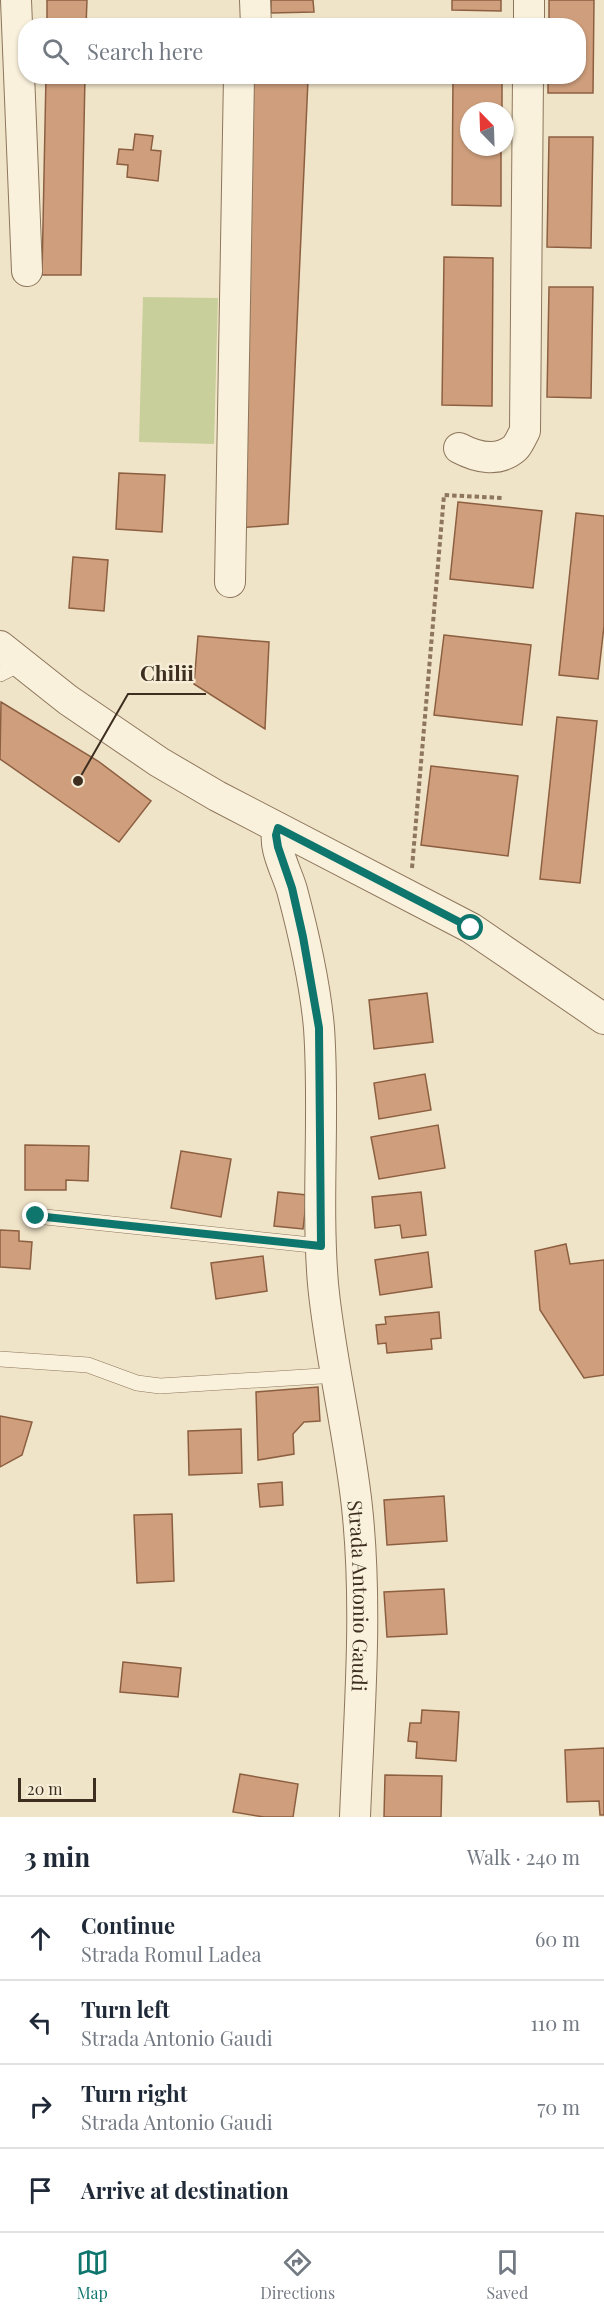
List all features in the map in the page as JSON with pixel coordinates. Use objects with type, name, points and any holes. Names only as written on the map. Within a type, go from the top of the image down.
[{"type":"street","points":[[16,0],[18,49]]},
{"type":"street","points":[[255,0],[256,18]]},
{"type":"street","points":[[529,0],[529,18]]},
{"type":"street","points":[[19,84],[27,271]]},
{"type":"street","points":[[230,582],[239,84]]},
{"type":"street","points":[[459,448],[474,456],[498,457],[516,448],[525,431],[528,84]]},
{"type":"street","points":[[7,661],[159,762],[278,828],[471,928],[604,1019]]},
{"type":"street","name":"Strada Antonio Gaudi","points":[[278,828],[276,835],[278,847],[292,888],[319,1028],[321,1246],[324,1293],[351,1455],[361,1563],[361,1672],[356,1817]]},
{"type":"lane","points":[[36,1216],[321,1246]]},
{"type":"lane","points":[[0,1359],[88,1365],[137,1383],[160,1386],[337,1375]]},
{"type":"path","points":[[413,866],[444,495],[502,498]]},
{"type":"green space","points":[[143,297],[218,298],[214,444],[139,442]]},
{"type":"building","points":[[47,0],[87,0],[86,18],[47,18]]},
{"type":"building","points":[[271,0],[313,0],[314,12],[271,13]]},
{"type":"building","points":[[452,0],[501,0],[501,11],[452,10]]},
{"type":"building","points":[[549,0],[594,0],[593,93],[548,93],[548,84],[586,84],[586,18],[549,18]]},
{"type":"building","points":[[46,84],[85,84],[81,275],[42,275]]},
{"type":"building","points":[[251,84],[308,84],[288,524],[238,528]]},
{"type":"building","points":[[453,84],[502,84],[502,102],[460,102],[460,156],[501,156],[501,206],[452,205]]},
{"type":"building","points":[[135,134],[153,136],[151,150],[161,151],[158,181],[127,177],[128,165],[117,164],[119,149],[133,150]]},
{"type":"building","points":[[549,137],[593,137],[591,248],[547,247]]},
{"type":"building","points":[[444,257],[493,258],[492,406],[442,405]]},
{"type":"building","points":[[549,287],[593,287],[591,398],[547,397]]},
{"type":"building","points":[[119,473],[165,475],[162,532],[116,529]]},
{"type":"building","points":[[458,502],[542,511],[533,588],[450,579]]},
{"type":"building","points":[[576,513],[604,516],[604,626],[598,679],[559,675]]},
{"type":"building","points":[[73,557],[108,560],[104,611],[69,608]]},
{"type":"building","points":[[444,635],[531,645],[522,725],[434,715]]},
{"type":"building","points":[[198,636],[269,642],[265,729],[194,684]]},
{"type":"building","points":[[1,702],[98,761],[151,801],[119,842],[0,759]]},
{"type":"building","points":[[557,717],[597,721],[580,883],[540,879]]},
{"type":"building","points":[[431,766],[518,776],[508,856],[421,845]]},
{"type":"building","points":[[427,993],[433,1042],[374,1049],[369,1000]]},
{"type":"building","points":[[425,1074],[431,1110],[379,1119],[374,1083]]},
{"type":"building","points":[[438,1125],[445,1168],[379,1179],[371,1137]]},
{"type":"building","points":[[25,1145],[89,1146],[88,1181],[66,1180],[66,1190],[25,1190]]},
{"type":"building","points":[[181,1151],[231,1159],[221,1217],[171,1208]]},
{"type":"building","points":[[278,1192],[307,1195],[303,1229],[274,1226]]},
{"type":"building","points":[[421,1192],[426,1235],[402,1238],[400,1225],[375,1228],[372,1197]]},
{"type":"building","points":[[0,1230],[19,1231],[19,1241],[32,1242],[30,1269],[0,1267]]},
{"type":"building","points":[[566,1244],[570,1264],[604,1260],[604,1375],[584,1378],[540,1310],[535,1251]]},
{"type":"building","points":[[428,1252],[432,1287],[380,1295],[375,1260]]},
{"type":"building","points":[[263,1256],[267,1291],[216,1299],[211,1263]]},
{"type":"building","points":[[439,1312],[441,1338],[431,1339],[432,1349],[387,1353],[386,1343],[378,1344],[376,1325],[386,1324],[385,1317]]},
{"type":"building","points":[[318,1387],[320,1421],[304,1422],[293,1434],[294,1454],[258,1460],[256,1392]]},
{"type":"building","points":[[0,1416],[32,1422],[22,1455],[0,1467]]},
{"type":"building","points":[[241,1429],[242,1473],[189,1475],[188,1431]]},
{"type":"building","points":[[282,1482],[283,1505],[260,1507],[258,1484]]},
{"type":"building","points":[[444,1496],[447,1541],[387,1545],[384,1500]]},
{"type":"building","points":[[172,1514],[174,1581],[137,1583],[134,1515]]},
{"type":"building","points":[[444,1589],[447,1634],[387,1637],[384,1592]]},
{"type":"building","points":[[123,1662],[181,1668],[178,1697],[120,1692]]},
{"type":"building","points":[[422,1710],[459,1712],[456,1761],[416,1758],[417,1742],[408,1741],[410,1723],[421,1723]]},
{"type":"building","points":[[604,1748],[604,1815],[600,1815],[599,1801],[567,1802],[565,1750]]},
{"type":"building","points":[[240,1774],[298,1784],[293,1817],[264,1817],[233,1812]]},
{"type":"building","points":[[385,1775],[442,1776],[441,1817],[384,1817]]},
{"type":"place","name":"Chilii","points":[[78,781]]},
{"type":"route","points":[[36,1216],[321,1246],[319,1028],[292,888],[278,847],[276,835],[278,828],[471,928]]}]
